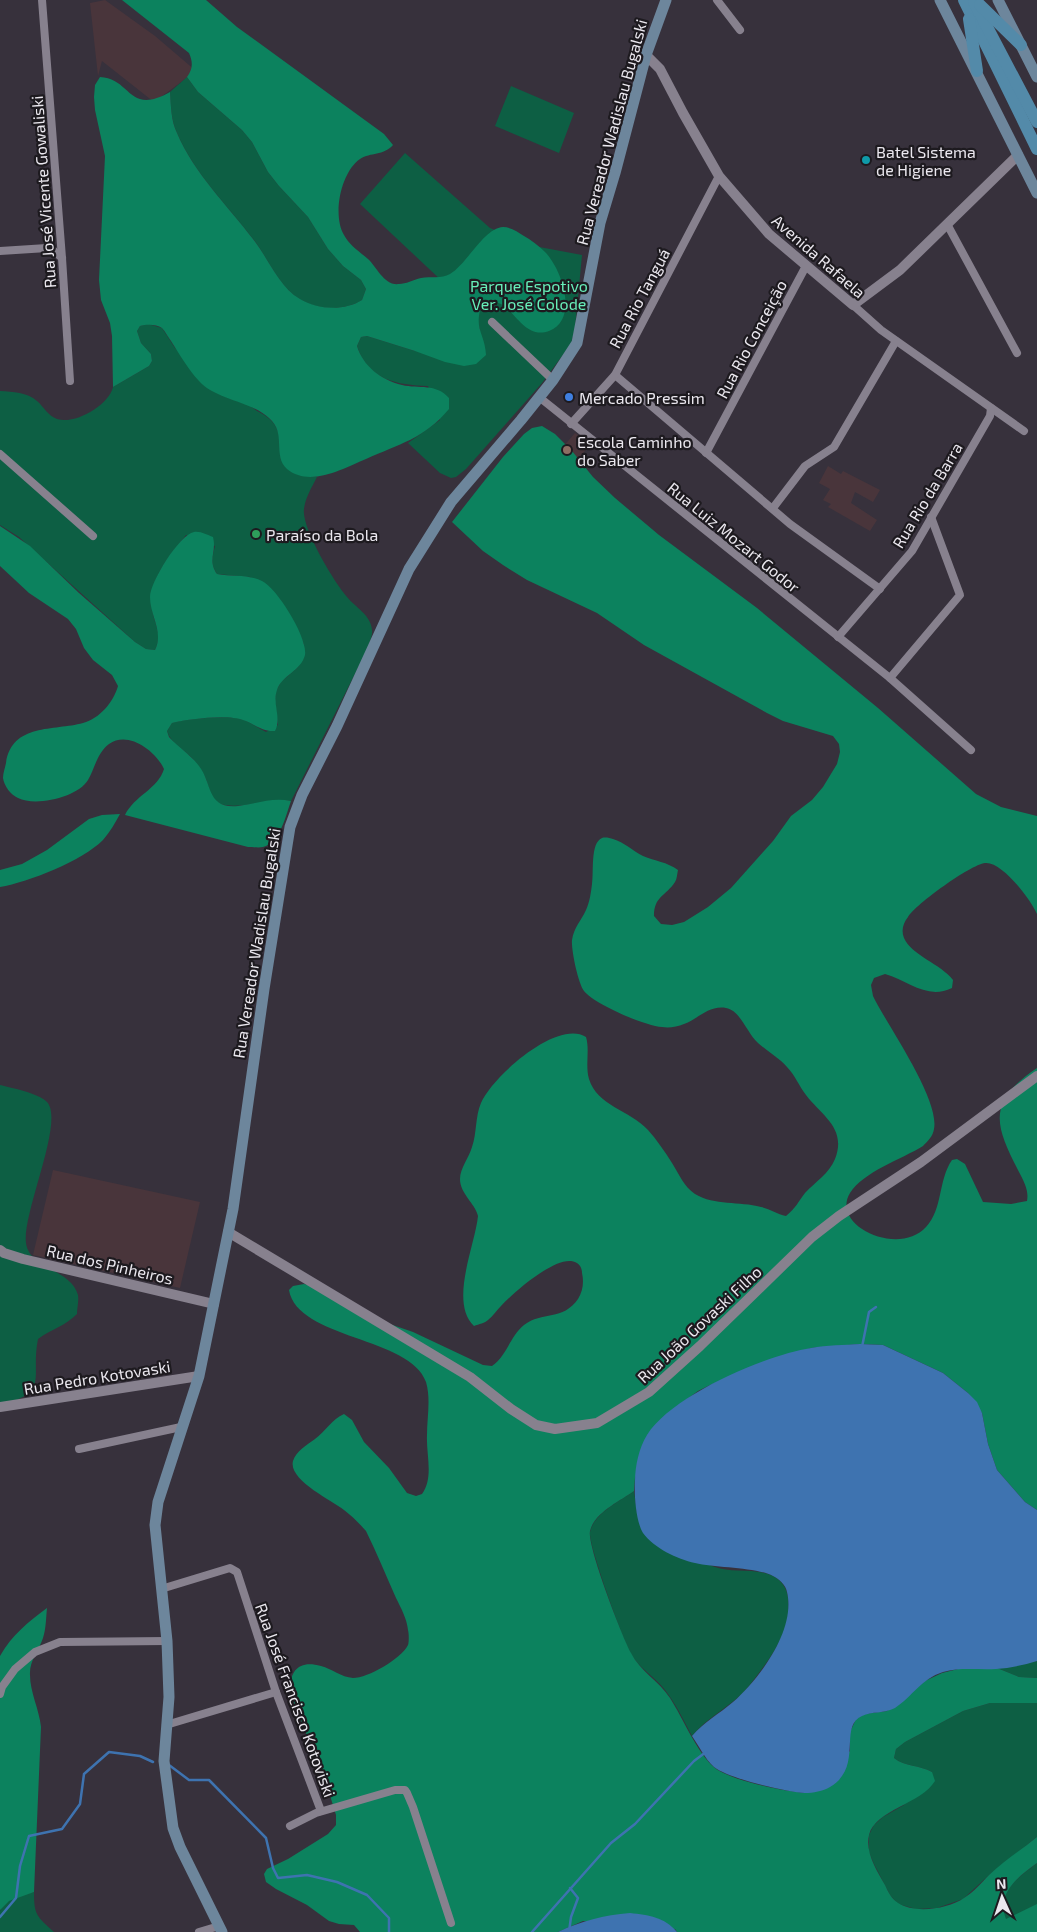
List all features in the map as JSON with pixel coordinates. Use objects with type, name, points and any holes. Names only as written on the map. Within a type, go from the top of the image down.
[{"type":"main road","name":"Rua Vereador Wadislau Bugalski","points":[[221,1929],[173,1828],[164,1760],[169,1697],[167,1641],[156,1525],[158,1502],[199,1376],[234,1209],[267,965],[293,819],[302,795],[337,726],[409,569],[451,502],[553,380],[577,344],[600,223],[618,164],[646,55],[666,0]]},
{"type":"main road","points":[[940,0],[1037,193]]},
{"type":"main road","points":[[998,0],[1037,77]]},
{"type":"main road","points":[[969,2],[977,71]]},
{"type":"main road","points":[[969,2],[1022,45]]},
{"type":"main road","points":[[969,2],[1037,122]]},
{"type":"main road","points":[[969,2],[1037,149]]},
{"type":"street","name":"Rua José Vicente Gowaliski","points":[[42,0],[70,382]]},
{"type":"street","points":[[717,0],[740,30]]},
{"type":"street","name":"Avenida Rafaela","points":[[646,55],[660,68],[719,176],[769,234],[896,340],[1024,431]]},
{"type":"street","points":[[852,305],[900,270],[1018,155]]},
{"type":"street","name":"Rua Rio Tanguá","points":[[571,424],[615,375],[719,176]]},
{"type":"street","points":[[947,224],[1017,353]]},
{"type":"street","points":[[0,251],[46,248],[54,251],[62,258]]},
{"type":"street","name":"Rua Rio Conceição","points":[[706,453],[806,266]]},
{"type":"street","points":[[492,322],[553,380]]},
{"type":"street","points":[[773,508],[805,466],[834,447],[896,340]]},
{"type":"street","points":[[615,375],[790,524],[880,589]]},
{"type":"street","name":"Rua Luiz Mozart Godor","points":[[539,397],[890,678],[971,750]]},
{"type":"street","name":"Rua Rio da Barra","points":[[838,637],[912,551],[990,416],[991,408]]},
{"type":"street","points":[[0,454],[93,536]]},
{"type":"street","points":[[890,678],[960,595],[931,517]]},
{"type":"street","name":"Rua João Govaski Filho","points":[[228,1232],[470,1377],[511,1410],[536,1425],[555,1429],[597,1423],[649,1392],[700,1346],[812,1237],[839,1216],[920,1162],[1037,1076]]},
{"type":"street","name":"Rua dos Pinheiros","points":[[0,1250],[23,1259],[214,1304]]},
{"type":"street","name":"Rua Pedro Kotovaski","points":[[0,1407],[199,1376]]},
{"type":"street","points":[[78,1449],[181,1427]]},
{"type":"street","name":"Rua José Francisco Kotoviski","points":[[161,1589],[230,1568],[237,1572],[276,1692],[321,1811],[395,1790],[404,1790],[408,1793],[451,1923]]},
{"type":"street","points":[[0,1694],[2,1687],[15,1668],[35,1652],[60,1642],[167,1641]]},
{"type":"street","points":[[166,1725],[276,1692]]},
{"type":"street","points":[[290,1826],[321,1811]]},
{"type":"street","points":[[199,1932],[221,1929]]},
{"type":"shaded area","points":[[105,0],[155,36],[196,71],[154,102],[102,61],[98,76],[90,3]]},
{"type":"shaded area","name":"Escola Caminho do Saber","points":[[575,433],[590,444],[576,463],[562,448]]},
{"type":"shaded area","points":[[828,466],[841,474],[843,471],[880,490],[873,502],[855,492],[851,503],[877,520],[870,531],[828,507],[831,504],[823,500],[830,489],[819,483]]},
{"type":"shaded area","points":[[53,1170],[200,1202],[180,1288],[33,1255]]},
{"type":"green space","name":"Parque Espotivo Ver. José Colode","points":[[122,0],[206,0],[237,27],[384,134],[393,145],[385,151],[360,159],[353,165],[343,183],[340,194],[339,217],[340,227],[346,239],[389,282],[399,284],[421,278],[447,276],[463,263],[489,233],[503,227],[509,228],[532,241],[545,252],[557,269],[565,293],[566,305],[564,316],[558,325],[549,331],[538,332],[522,324],[508,309],[500,304],[492,302],[482,304],[479,325],[486,355],[476,364],[464,366],[445,362],[367,336],[361,337],[357,346],[360,353],[368,366],[380,376],[402,385],[439,390],[449,398],[449,409],[430,427],[410,440],[337,471],[316,477],[306,477],[287,469],[280,457],[277,430],[269,418],[262,412],[224,397],[206,387],[191,372],[160,327],[151,325],[140,326],[137,331],[141,343],[151,354],[152,361],[149,366],[113,387],[112,336],[110,323],[101,300],[99,280],[105,156],[94,97],[95,85],[100,77],[118,83],[131,94],[146,100],[170,92],[175,128],[192,162],[253,239],[280,280],[292,294],[307,303],[331,308],[355,304],[362,300],[366,289],[361,280],[343,266],[328,249],[308,217],[268,172],[252,142],[242,130],[198,92],[187,77],[192,65],[189,53]]},
{"type":"green space","points":[[187,77],[198,92],[242,130],[252,142],[268,172],[308,217],[328,249],[343,266],[361,280],[366,289],[362,300],[348,306],[332,308],[315,306],[293,295],[280,281],[254,240],[202,175],[184,148],[177,133],[172,118],[170,92]]},
{"type":"green space","points":[[511,86],[574,113],[559,153],[495,126]]},
{"type":"green space","name":"Parque Espotivo Ver. José Colode","points":[[405,153],[490,228],[534,246],[582,255],[575,328],[571,344],[542,383],[466,469],[456,477],[451,478],[440,473],[408,443],[440,420],[428,386],[395,382],[376,373],[368,366],[357,346],[361,337],[367,336],[415,351],[480,330],[477,318],[459,297],[360,204]]},
{"type":"green space","points":[[148,324],[162,328],[175,348],[270,419],[279,434],[280,456],[299,475],[317,477],[304,509],[304,517],[308,528],[334,579],[347,597],[366,616],[371,625],[372,634],[368,648],[291,801],[282,800],[229,806],[221,804],[211,795],[205,776],[196,763],[175,743],[167,731],[172,723],[207,718],[227,717],[242,719],[266,732],[278,725],[275,701],[276,691],[281,682],[298,667],[304,644],[280,599],[250,577],[217,574],[212,560],[215,546],[186,535],[161,569],[153,588],[152,608],[158,639],[155,650],[146,649],[135,642],[19,537],[0,525],[0,391],[29,396],[57,419],[73,419],[82,416],[98,407],[110,394],[113,387],[149,366],[152,361],[151,354],[141,343],[137,331],[140,326]]},
{"type":"green space","points":[[542,426],[555,434],[593,477],[615,498],[659,535],[757,608],[878,708],[976,794],[1001,807],[1037,816],[1037,914],[1015,882],[999,868],[985,863],[978,865],[921,903],[908,917],[903,927],[903,935],[908,944],[919,955],[948,974],[953,980],[952,988],[943,991],[926,991],[885,974],[874,978],[871,985],[873,996],[921,1081],[934,1116],[934,1129],[923,1146],[873,1172],[856,1185],[850,1193],[846,1205],[850,1216],[858,1226],[870,1234],[900,1239],[914,1236],[926,1227],[931,1220],[938,1203],[944,1176],[952,1160],[957,1159],[965,1164],[983,1202],[1011,1204],[1027,1201],[1026,1186],[1004,1140],[1000,1115],[1003,1103],[1010,1092],[1021,1080],[1037,1068],[1037,1510],[1025,1502],[997,1470],[988,1444],[982,1413],[968,1393],[943,1373],[883,1345],[860,1344],[811,1348],[698,1391],[667,1414],[635,1478],[634,1491],[602,1513],[592,1525],[590,1531],[599,1572],[631,1653],[639,1665],[661,1686],[670,1698],[696,1745],[708,1762],[723,1773],[745,1781],[772,1788],[806,1793],[850,1751],[850,1732],[856,1719],[864,1714],[887,1711],[925,1681],[942,1673],[958,1669],[997,1668],[1019,1677],[1037,1678],[1037,1703],[990,1703],[963,1711],[905,1742],[896,1749],[894,1758],[903,1763],[932,1772],[935,1781],[920,1796],[880,1819],[873,1826],[868,1842],[872,1862],[892,1897],[898,1903],[905,1906],[931,1909],[949,1905],[964,1898],[989,1875],[1037,1837],[1037,1863],[1011,1886],[1006,1894],[1004,1910],[1006,1919],[1037,1904],[1037,1932],[677,1932],[675,1929],[583,1921],[558,1932],[360,1932],[354,1925],[329,1921],[307,1905],[266,1882],[264,1874],[267,1869],[288,1859],[328,1834],[336,1825],[336,1815],[328,1789],[291,1695],[290,1687],[293,1674],[300,1666],[313,1664],[353,1678],[367,1675],[384,1667],[399,1656],[408,1645],[409,1640],[404,1614],[366,1531],[347,1512],[304,1482],[293,1468],[293,1461],[302,1448],[344,1414],[352,1420],[364,1442],[389,1468],[407,1493],[416,1496],[422,1494],[426,1487],[429,1473],[427,1443],[428,1395],[426,1382],[416,1367],[378,1346],[332,1329],[312,1319],[297,1306],[289,1290],[293,1286],[304,1284],[317,1287],[381,1321],[413,1332],[483,1365],[492,1366],[501,1357],[524,1325],[538,1318],[559,1313],[572,1306],[581,1293],[583,1280],[580,1266],[578,1263],[571,1261],[554,1265],[544,1271],[515,1293],[487,1321],[474,1326],[467,1316],[463,1289],[478,1216],[462,1189],[460,1179],[461,1171],[474,1142],[481,1103],[487,1092],[511,1066],[543,1043],[559,1036],[574,1034],[586,1037],[588,1047],[587,1068],[593,1088],[606,1102],[641,1123],[648,1130],[664,1150],[685,1184],[691,1191],[703,1198],[761,1207],[786,1216],[795,1208],[805,1193],[829,1169],[835,1159],[838,1148],[838,1139],[831,1123],[806,1095],[790,1070],[758,1043],[739,1017],[731,1010],[720,1008],[709,1010],[689,1022],[673,1027],[654,1026],[620,1014],[598,1002],[584,991],[579,981],[572,940],[574,931],[586,910],[589,900],[593,879],[593,858],[598,841],[602,838],[617,840],[643,856],[665,863],[678,870],[677,878],[672,887],[658,900],[654,916],[661,924],[672,925],[684,922],[708,907],[731,888],[773,841],[791,816],[812,800],[823,787],[837,764],[840,752],[839,744],[833,736],[783,721],[767,713],[644,645],[597,613],[527,580],[483,551],[452,522],[503,457],[524,434],[532,428]]},
{"type":"green space","points":[[0,526],[30,546],[79,593],[135,642],[146,649],[155,650],[158,637],[152,611],[151,590],[173,550],[188,535],[194,532],[213,537],[212,560],[217,574],[246,576],[257,579],[268,585],[275,593],[297,626],[305,647],[305,655],[300,665],[283,680],[277,690],[278,721],[275,731],[262,729],[236,718],[218,717],[172,723],[167,731],[169,737],[199,766],[212,794],[220,804],[238,806],[271,800],[291,801],[282,828],[274,840],[261,847],[248,847],[125,815],[129,808],[157,782],[164,769],[148,749],[141,744],[124,739],[116,740],[109,744],[99,756],[88,780],[83,786],[66,796],[45,801],[26,801],[15,797],[8,790],[3,774],[10,750],[16,741],[36,731],[83,723],[95,718],[109,704],[118,686],[112,675],[93,660],[84,648],[76,629],[68,619],[29,593],[0,566]]},
{"type":"green space","points":[[120,814],[103,840],[82,856],[54,870],[25,881],[0,887],[0,870],[22,864],[47,850],[89,819],[102,815]]},
{"type":"green space","points":[[0,1085],[38,1096],[47,1102],[51,1112],[51,1128],[26,1229],[26,1243],[29,1252],[34,1258],[74,1286],[78,1300],[77,1314],[68,1322],[38,1339],[36,1374],[32,1389],[26,1395],[0,1406]]},
{"type":"green space","points":[[634,1491],[637,1513],[706,1563],[721,1569],[771,1575],[781,1582],[787,1594],[789,1610],[787,1622],[771,1656],[743,1693],[705,1723],[692,1736],[665,1690],[631,1654],[594,1554],[590,1532],[592,1525],[608,1508]]},
{"type":"green space","points":[[47,1608],[44,1635],[30,1670],[31,1688],[41,1727],[34,1892],[9,1901],[0,1910],[0,1656],[21,1629]]},
{"type":"green space","points":[[1037,1661],[1037,1678],[1019,1677],[997,1668]]},
{"type":"green space","points":[[990,1703],[1037,1703],[1037,1837],[989,1875],[963,1899],[937,1908],[916,1909],[898,1904],[890,1895],[874,1864],[869,1852],[869,1835],[874,1825],[883,1817],[904,1805],[932,1772],[898,1761],[894,1758],[896,1749],[905,1742],[963,1711]]},
{"type":"green space","points":[[1037,1863],[1037,1925],[1006,1923],[1004,1903],[1006,1895],[1015,1881]]},
{"type":"green space","points":[[34,1892],[38,1915],[54,1932],[0,1932],[0,1911],[5,1903]]},
{"type":"water","points":[[883,1345],[943,1373],[977,1402],[982,1413],[988,1444],[997,1470],[1025,1502],[1037,1510],[1037,1661],[1001,1669],[956,1670],[935,1675],[895,1708],[866,1714],[855,1721],[850,1738],[849,1758],[846,1769],[840,1779],[821,1791],[796,1792],[757,1784],[721,1771],[708,1760],[692,1736],[743,1692],[774,1652],[786,1622],[788,1607],[785,1587],[778,1579],[766,1573],[704,1565],[688,1561],[666,1552],[653,1543],[643,1533],[639,1522],[635,1493],[636,1469],[644,1440],[659,1420],[698,1392],[746,1368],[792,1352],[823,1346]]},
{"type":"water","points":[[630,1913],[661,1920],[677,1932],[558,1932],[593,1919]]},
{"type":"waterway","points":[[862,1347],[869,1312],[876,1307]]},
{"type":"waterway","points":[[0,1917],[16,1898],[20,1866],[29,1836],[62,1829],[80,1804],[84,1774],[109,1752],[140,1756],[153,1762]]},
{"type":"waterway","points":[[532,1932],[611,1843],[635,1824],[694,1761],[706,1752]]},
{"type":"waterway","points":[[169,1765],[189,1780],[209,1780],[266,1838],[273,1868],[278,1878],[307,1875],[337,1882],[367,1895],[389,1918],[389,1932]]},
{"type":"waterway","points":[[569,1932],[571,1917],[578,1898],[570,1888]]},
{"type":"place","name":"Batel Sistema de Higiene","points":[[866,160]]},
{"type":"place","name":"Mercado Pressim","points":[[569,397]]},
{"type":"place","name":"Escola Caminho do Saber","points":[[567,450]]},
{"type":"place","name":"Paraíso da Bola","points":[[256,534]]}]
